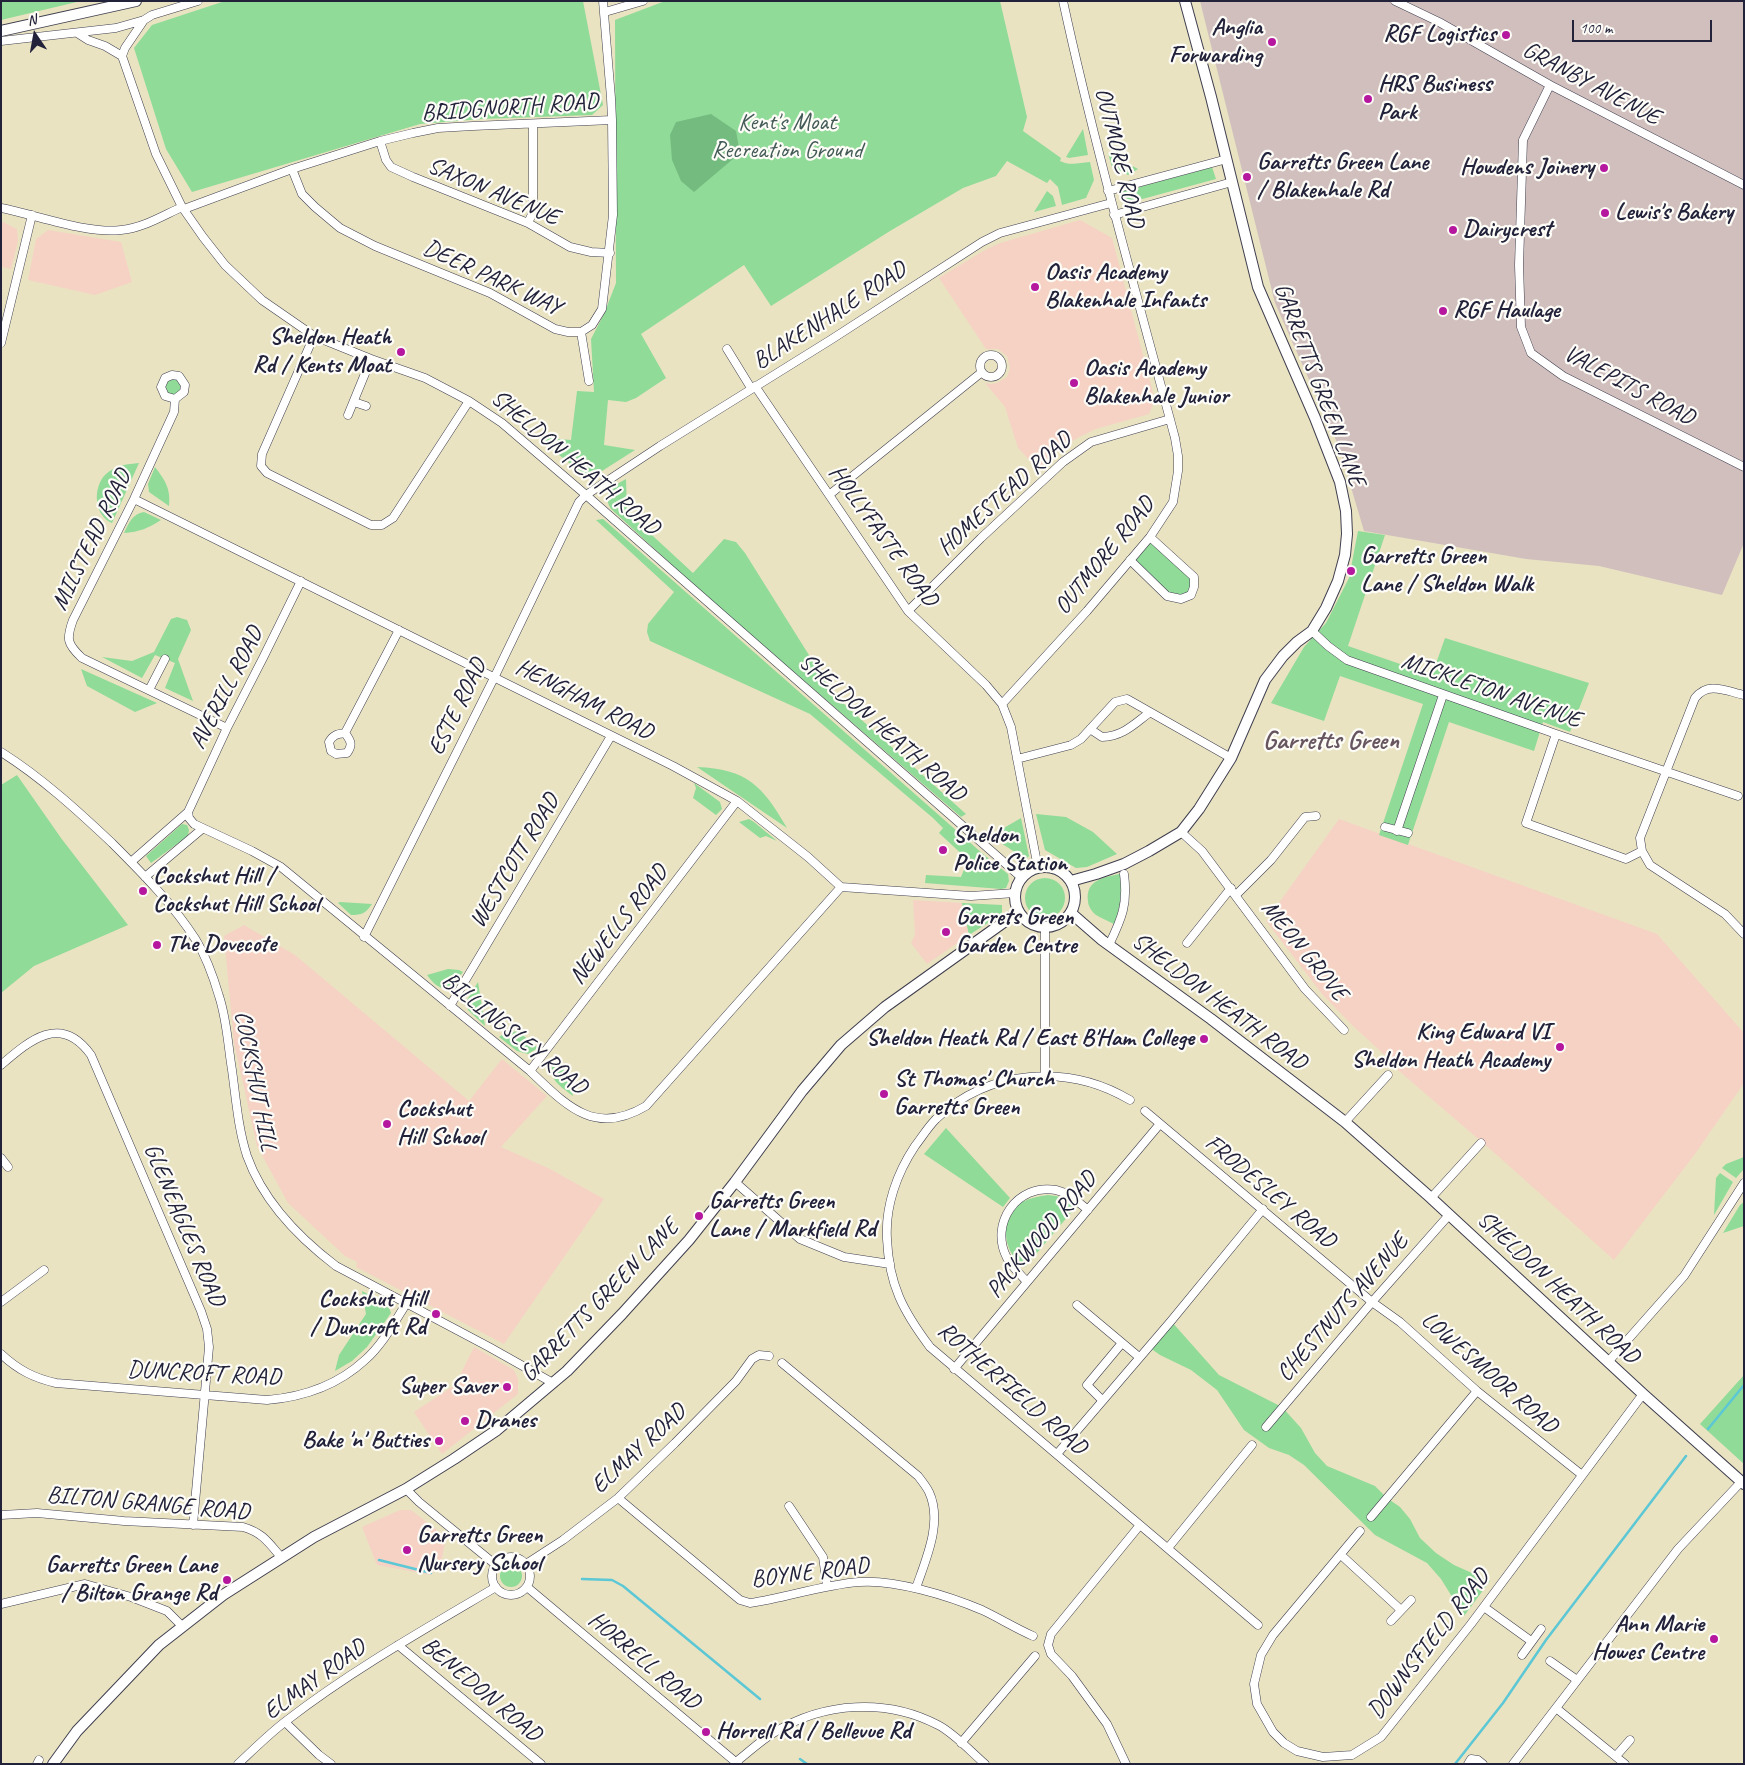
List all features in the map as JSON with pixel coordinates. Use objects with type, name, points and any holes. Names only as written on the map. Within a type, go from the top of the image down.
[{"type":"street","points":[[1,31],[108,4],[136,1]]},
{"type":"street","points":[[1,41],[116,28],[198,1]]},
{"type":"street","name":"BRIDGNORTH ROAD","points":[[1,208],[99,231],[122,230],[141,226],[183,208],[292,169],[380,141],[438,128],[612,120],[603,1]]},
{"type":"street","points":[[605,12],[643,1]]},
{"type":"street","name":"OUTMORE ROAD","points":[[1002,704],[1087,611],[1150,538],[1173,502],[1178,471],[1178,456],[1170,419],[1110,203],[1081,86],[1063,1]]},
{"type":"street","name":"GARRETTS GREEN LANE","points":[[1071,882],[1124,864],[1181,832],[1199,809],[1231,758],[1266,680],[1283,656],[1312,631],[1326,608],[1338,579],[1345,555],[1347,534],[1346,511],[1340,482],[1258,287],[1227,159],[1185,1]]},
{"type":"street","name":"GRANBY AVENUE","points":[[1395,1],[1439,22],[1550,85],[1744,185]]},
{"type":"street","points":[[77,33],[122,56],[125,48],[144,20]]},
{"type":"street","name":"SHELDON HEATH ROAD","points":[[122,56],[156,154],[183,208],[202,238],[225,265],[262,300],[314,336],[425,378],[469,401],[502,423],[1022,878]]},
{"type":"street","name":"VALEPITS ROAD","points":[[1550,85],[1523,140],[1519,265],[1521,327],[1531,353],[1563,376],[1744,467]]},
{"type":"street","name":"DEER PARK WAY","points":[[292,169],[302,194],[340,228],[375,246],[490,293],[555,330],[581,332],[592,325],[602,309],[613,215],[612,120]]},
{"type":"street","points":[[528,222],[533,212],[533,124]]},
{"type":"street","name":"SAXON AVENUE","points":[[380,141],[386,160],[391,167],[413,178],[528,222],[570,247],[591,252],[610,253]]},
{"type":"street","points":[[1108,191],[1227,159]]},
{"type":"street","points":[[1114,216],[1232,182]]},
{"type":"street","name":"BLAKENHALE ROAD","points":[[586,495],[982,242],[1000,233],[1110,203]]},
{"type":"street","points":[[1,343],[32,215]]},
{"type":"street","points":[[581,332],[589,381]]},
{"type":"street","points":[[314,336],[262,454],[261,466],[267,473],[371,525],[382,525],[393,518],[469,401]]},
{"type":"street","name":"HOLLYFASTE ROAD","points":[[727,349],[908,611],[986,686],[1002,704],[1011,727],[1038,868]]},
{"type":"street","points":[[348,415],[371,359]]},
{"type":"street","points":[[829,495],[982,372]]},
{"type":"street","name":"MILSTEAD ROAD","points":[[175,399],[174,412],[170,424],[73,620],[68,632],[69,641],[70,646],[82,658],[227,728]]},
{"type":"street","points":[[354,402],[366,406]]},
{"type":"street","name":"HOMESTEAD ROAD","points":[[908,611],[981,538],[1063,462],[1091,442],[1170,419]]},
{"type":"street","name":"ESTE ROAD","points":[[364,937],[495,676],[579,502],[586,495]]},
{"type":"street","name":"HENGHAM ROAD","points":[[134,499],[674,766],[737,801],[808,857],[841,887]]},
{"type":"street","points":[[1130,560],[1167,596],[1181,599],[1191,595],[1194,587],[1194,577],[1150,538]]},
{"type":"street","name":"AVERILL ROAD","points":[[131,862],[188,812],[227,728],[301,581]]},
{"type":"street","points":[[345,733],[398,630]]},
{"type":"street","name":"MICKLETON AVENUE","points":[[1312,631],[1347,660],[1443,695],[1738,796]]},
{"type":"street","points":[[149,690],[165,659]]},
{"type":"street","points":[[1744,695],[1710,687],[1701,690],[1695,698],[1640,838],[1642,851],[1650,865],[1725,914],[1744,934]]},
{"type":"street","points":[[1397,830],[1443,695]]},
{"type":"street","points":[[1017,759],[1071,746],[1081,739],[1115,702],[1127,699],[1231,758]]},
{"type":"street","points":[[1090,729],[1102,738],[1114,737],[1128,730],[1149,713]]},
{"type":"street","points":[[1556,734],[1526,823],[1626,859],[1642,851]]},
{"type":"street","name":"WESTCOTT ROAD","points":[[450,1006],[611,736]]},
{"type":"street","name":"COCKSHUT HILL","points":[[1,752],[38,778],[83,816],[131,862],[173,908],[197,942],[219,995],[224,1015],[239,1120],[248,1156],[268,1198],[296,1232],[316,1251],[336,1266],[553,1383]]},
{"type":"street","name":"NEWELLS ROAD","points":[[530,1071],[737,801]]},
{"type":"street","points":[[145,877],[202,829],[189,818],[188,812]]},
{"type":"street","name":"MEON GROVE","points":[[1233,891],[1271,860],[1304,813],[1316,816]]},
{"type":"street","points":[[1385,827],[1408,833]]},
{"type":"street","name":"BILLINGSLEY ROAD","points":[[202,829],[252,851],[281,867],[364,937],[530,1071],[564,1103],[579,1112],[595,1118],[614,1118],[639,1110],[654,1100],[841,887]]},
{"type":"street","name":"MEON GROVE","points":[[1181,832],[1202,851],[1305,989],[1344,1030]]},
{"type":"street","points":[[1048,867],[1058,870],[1071,882],[1075,896],[1071,912],[1057,925],[1046,928],[1033,925],[1022,917],[1016,905],[1015,893],[1022,878],[1028,872],[1038,868],[1048,867]]},
{"type":"street","points":[[1109,945],[1126,902],[1124,874]]},
{"type":"street","points":[[841,887],[971,896],[1015,893]]},
{"type":"street","points":[[1187,943],[1233,891]]},
{"type":"street","name":"GARRETTS GREEN LANE","points":[[52,1764],[77,1731],[159,1645],[182,1626],[223,1595],[281,1557],[314,1537],[406,1489],[454,1459],[497,1430],[567,1371],[661,1272],[735,1182],[802,1091],[841,1044],[885,1007],[1018,912]]},
{"type":"street","name":"SHELDON HEATH ROAD","points":[[1071,912],[1109,945],[1211,1019],[1345,1122],[1431,1198],[1742,1483]]},
{"type":"street","points":[[1045,1076],[1046,928]]},
{"type":"street","name":"GLENEAGLES ROAD","points":[[1,1065],[24,1045],[37,1037],[50,1033],[66,1034],[82,1043],[91,1055],[184,1269],[207,1329],[209,1347],[194,1525]]},
{"type":"street","points":[[1345,1122],[1388,1075]]},
{"type":"street","name":"ROTHERFIELD ROAD","points":[[1130,1100],[1107,1088],[1082,1080],[1045,1076],[1019,1078],[994,1084],[968,1096],[936,1120],[908,1157],[900,1171],[893,1192],[888,1215],[887,1238],[890,1264],[897,1293],[911,1322],[930,1347],[1258,1625]]},
{"type":"street","name":"FRODESLEY ROAD","points":[[1145,1111],[1159,1125],[1372,1302]]},
{"type":"street","name":"PACKWOOD ROAD","points":[[954,1369],[1159,1125]]},
{"type":"street","points":[[1431,1198],[1482,1143]]},
{"type":"street","points":[[1,1158],[8,1167]]},
{"type":"street","points":[[735,1182],[800,1239],[844,1257],[890,1264]]},
{"type":"street","points":[[1608,1362],[1684,1276],[1743,1184]]},
{"type":"street","points":[[1027,1282],[1013,1266],[1004,1249],[1002,1241],[1003,1221],[1008,1209],[1018,1199],[1029,1194],[1048,1190],[1065,1193],[1088,1210]]},
{"type":"street","points":[[1057,1454],[1262,1209]]},
{"type":"street","name":"CHESTNUTS AVENUE","points":[[1266,1427],[1449,1215]]},
{"type":"street","points":[[1,1302],[44,1270]]},
{"type":"street","name":"LOWESMOOR ROAD","points":[[1372,1302],[1400,1322],[1477,1391],[1582,1475]]},
{"type":"street","name":"DUNCROFT ROAD","points":[[1,1354],[12,1365],[24,1372],[39,1379],[56,1383],[267,1400],[280,1399],[312,1392],[331,1384],[366,1360],[386,1335],[406,1304]]},
{"type":"street","points":[[1077,1305],[1139,1358]]},
{"type":"street","points":[[1102,1400],[1087,1385],[1122,1343]]},
{"type":"street","name":"ELMAY ROAD","points":[[526,1564],[563,1540],[618,1498],[736,1381],[752,1359],[759,1355],[769,1356]]},
{"type":"street","points":[[782,1363],[918,1476],[930,1494],[935,1518],[930,1548],[916,1588]]},
{"type":"street","points":[[1370,1517],[1477,1391]]},
{"type":"street","name":"DOWNSFIELD ROAD","points":[[1360,1530],[1273,1635],[1261,1655],[1254,1684],[1257,1704],[1273,1732],[1284,1743],[1297,1751],[1323,1757],[1352,1755],[1381,1737],[1484,1608],[1643,1394]]},
{"type":"street","points":[[1168,1548],[1252,1445]]},
{"type":"street","points":[[1513,1764],[1678,1549],[1742,1483]]},
{"type":"street","points":[[406,1489],[419,1502],[496,1565]]},
{"type":"street","name":"BOYNE ROAD","points":[[618,1498],[740,1600],[750,1603],[760,1602],[827,1586],[862,1582],[916,1588],[982,1610],[1033,1636]]},
{"type":"street","points":[[789,1506],[823,1557],[827,1586]]},
{"type":"street","name":"BILTON GRANGE ROAD","points":[[1,1515],[38,1513],[244,1527],[264,1536],[281,1557]]},
{"type":"street","points":[[1126,1764],[1107,1724],[1098,1710],[1072,1676],[1051,1654],[1048,1645],[1051,1634],[1140,1525]]},
{"type":"street","points":[[1341,1555],[1401,1610]]},
{"type":"street","points":[[508,1558],[514,1558],[526,1564],[530,1576],[526,1587],[517,1594],[505,1594],[496,1587],[492,1578],[496,1565],[508,1558]]},
{"type":"street","points":[[1,1604],[85,1584],[131,1597],[167,1611],[182,1626]]},
{"type":"street","name":"ELMAY ROAD","points":[[238,1764],[285,1722],[330,1689],[398,1645],[496,1587]]},
{"type":"street","name":"HORRELL ROAD","points":[[526,1587],[737,1763]]},
{"type":"street","points":[[1391,1620],[1411,1600]]},
{"type":"street","points":[[1484,1608],[1531,1641]]},
{"type":"street","points":[[1522,1655],[1541,1629]]},
{"type":"street","name":"BENEDON ROAD","points":[[398,1645],[541,1764]]},
{"type":"street","points":[[961,1743],[1034,1656]]},
{"type":"street","points":[[1550,1661],[1578,1680]]},
{"type":"street","points":[[737,1763],[761,1741],[786,1725],[812,1714],[846,1707],[878,1707],[910,1713],[940,1725],[985,1764]]},
{"type":"street","points":[[1556,1708],[1625,1764]]},
{"type":"street","points":[[285,1722],[319,1756],[331,1764]]},
{"type":"street","points":[[1616,1756],[1630,1740]]},
{"type":"street","points":[[1352,1755],[1353,1764]]},
{"type":"street","points":[[1468,1764],[1471,1759],[1478,1760],[1483,1764]]},
{"type":"shaded area","points":[[1200,1],[1744,1],[1744,543],[1722,595],[1599,566],[1526,559],[1364,531],[1339,447],[1275,303]]},
{"type":"shaded area","points":[[1080,220],[1112,238],[1155,400],[1149,414],[1096,429],[1079,437],[1063,447],[1039,470],[1018,448],[1005,407],[985,383],[997,383],[1007,377],[1010,368],[1007,356],[998,349],[986,349],[939,278],[983,251],[1000,243]]},
{"type":"shaded area","points":[[1,221],[17,229],[18,241],[11,269],[1,267]]},
{"type":"shaded area","points":[[48,230],[121,242],[132,282],[95,295],[28,280],[36,239]]},
{"type":"shaded area","name":"King Edward VI Sheldon Heath Academy","points":[[1339,819],[1657,934],[1744,1033],[1744,1083],[1695,1154],[1614,1260],[1498,1156],[1399,1071],[1322,994],[1266,921]]},
{"type":"shaded area","points":[[913,900],[962,903],[969,935],[927,964],[911,943],[915,935]]},
{"type":"shaded area","name":"Cockshut Hill School","points":[[244,925],[295,955],[469,1101],[502,1059],[547,1096],[501,1147],[550,1169],[604,1199],[504,1344],[356,1267],[357,1262],[345,1256],[288,1203],[257,1146],[234,1043],[224,936]]},
{"type":"shaded area","points":[[474,1347],[514,1370],[518,1379],[518,1394],[442,1454],[414,1412],[455,1385]]},
{"type":"shaded area","name":"Garretts Green Nursery School","points":[[400,1510],[411,1510],[446,1537],[441,1563],[431,1575],[377,1565],[362,1527]]},
{"type":"green space","points":[[81,1],[1,20],[1,2]]},
{"type":"green space","points":[[225,1],[583,1],[603,105],[592,115],[482,119],[420,124],[192,192],[166,149],[134,48],[152,25]]},
{"type":"green space","name":"Kent's Moat Recreation Ground","points":[[665,1],[1000,1],[1027,117],[1023,131],[1061,158],[1060,161],[1064,163],[1090,162],[1094,180],[1086,198],[1062,205],[1058,187],[1050,179],[1047,183],[1007,161],[996,176],[963,188],[890,231],[771,306],[744,265],[641,334],[666,378],[636,398],[626,402],[608,400],[604,445],[635,450],[602,471],[585,476],[537,437],[571,440],[577,391],[594,392],[591,339],[604,314],[616,283],[615,20]]},
{"type":"green space","points":[[711,114],[736,131],[740,153],[694,192],[681,181],[672,160],[670,135],[676,122]]},
{"type":"green space","points":[[1083,129],[1088,155],[1066,157]]},
{"type":"green space","points":[[1108,153],[1138,169],[1128,175],[1112,167]]},
{"type":"green space","points":[[1212,167],[1216,179],[1124,204],[1121,192]]},
{"type":"green space","points":[[1047,191],[1053,196],[1056,206],[1034,212]]},
{"type":"green space","points":[[174,379],[182,387],[174,395],[166,387]]},
{"type":"green space","points":[[139,463],[112,523],[106,519],[98,508],[98,486],[106,474],[114,469]]},
{"type":"green space","points":[[155,467],[167,485],[169,506],[149,492],[148,484]]},
{"type":"green space","points":[[626,479],[627,512],[693,573],[724,539],[736,542],[745,553],[834,695],[966,814],[961,817],[697,588],[611,509],[608,503],[610,488]]},
{"type":"green space","points":[[144,512],[161,520],[144,529],[124,533],[129,522]]},
{"type":"green space","points":[[603,519],[1008,874],[1009,881],[1006,888],[925,883],[926,875],[961,877],[968,860],[939,833],[943,828],[933,818],[810,714],[650,641],[647,632],[648,624],[674,592],[596,520]]},
{"type":"green space","points":[[1358,531],[1385,535],[1348,646],[1432,675],[1445,638],[1589,683],[1570,732],[1543,722],[1534,751],[1449,722],[1408,845],[1379,835],[1423,704],[1340,676],[1324,721],[1271,703],[1304,647],[1326,623],[1349,578]]},
{"type":"green space","points":[[1150,537],[1194,577],[1191,595],[1167,596],[1130,560]]},
{"type":"green space","points":[[177,617],[187,620],[191,630],[178,659],[193,701],[165,688],[175,663],[155,655],[142,678],[102,657],[132,661],[154,652],[171,619]]},
{"type":"green space","points":[[81,669],[157,703],[135,712],[87,686]]},
{"type":"green space","points":[[697,767],[729,771],[752,782],[770,801],[787,828]]},
{"type":"green space","points":[[17,775],[61,838],[128,925],[34,966],[1,993],[1,785]]},
{"type":"green space","points":[[694,783],[720,802],[722,809],[716,815],[693,798],[696,788]]},
{"type":"green space","points":[[1036,814],[1066,817],[1093,832],[1117,854],[1087,867],[1076,868],[1045,850]]},
{"type":"green space","points":[[1021,818],[1029,856],[1027,858],[1024,858],[990,836]]},
{"type":"green space","points":[[749,819],[777,841],[766,836],[760,838],[739,822]]},
{"type":"green space","points":[[182,824],[187,825],[189,830],[188,836],[151,863],[146,856]]},
{"type":"green space","points":[[1120,874],[1120,899],[1114,924],[1098,916],[1090,909],[1088,894],[1090,888],[1097,881]]},
{"type":"green space","points":[[1049,878],[1056,881],[1062,887],[1065,898],[1064,906],[1056,915],[1049,918],[1041,918],[1034,915],[1026,906],[1025,894],[1028,887],[1037,879]]},
{"type":"green space","points":[[338,903],[372,904],[363,913],[351,915]]},
{"type":"green space","points":[[962,903],[1002,905],[1002,914],[969,935]]},
{"type":"green space","points":[[448,969],[463,972],[454,983],[446,988],[437,986],[427,975]]},
{"type":"green space","points":[[478,982],[485,1026],[468,1010],[467,1000]]},
{"type":"green space","points":[[518,1031],[538,1048],[528,1054],[517,1051],[499,1037],[505,1033]]},
{"type":"green space","points":[[552,1058],[567,1074],[573,1096],[555,1080],[551,1065]]},
{"type":"green space","points":[[946,1128],[1010,1198],[1003,1207],[924,1154]]},
{"type":"green space","points":[[1744,1157],[1744,1169],[1736,1178],[1722,1168],[1726,1164]]},
{"type":"green space","points":[[1720,1173],[1733,1182],[1714,1215],[1716,1178]]},
{"type":"green space","points":[[1048,1195],[1063,1198],[1075,1208],[1025,1267],[1017,1262],[1009,1248],[1006,1233],[1008,1219],[1011,1212],[1022,1202]]},
{"type":"green space","points":[[1744,1202],[1744,1226],[1723,1233],[1740,1205]]},
{"type":"green space","points":[[362,1291],[388,1305],[391,1313],[367,1347],[352,1361],[335,1371],[339,1355],[366,1314]]},
{"type":"green space","points":[[1171,1321],[1219,1375],[1282,1407],[1301,1428],[1315,1453],[1327,1466],[1375,1486],[1400,1507],[1410,1519],[1420,1538],[1436,1553],[1454,1565],[1490,1581],[1464,1616],[1441,1579],[1427,1563],[1375,1535],[1304,1465],[1289,1455],[1269,1448],[1244,1430],[1217,1390],[1191,1370],[1150,1348]]},
{"type":"green space","points":[[1744,1375],[1744,1464],[1700,1424]]},
{"type":"green space","points":[[511,1565],[519,1568],[522,1576],[519,1584],[511,1587],[503,1584],[500,1576],[503,1568]]},
{"type":"waterway","points":[[1708,1429],[1744,1385]]},
{"type":"waterway","points":[[1455,1764],[1503,1703],[1546,1640],[1686,1456]]},
{"type":"waterway","points":[[379,1560],[431,1573]]},
{"type":"waterway","points":[[582,1579],[612,1580],[623,1586],[760,1699]]},
{"type":"waterway","points":[[800,1759],[807,1764]]},
{"type":"place","name":"RGF Logistics","points":[[1506,35]]},
{"type":"place","name":"Anglia Forwarding","points":[[1272,42]]},
{"type":"place","name":"HRS Business Park","points":[[1368,99]]},
{"type":"place","name":"Howdens Joinery","points":[[1604,168]]},
{"type":"place","name":"Garretts Green Lane / Blakenhale Rd","points":[[1247,177]]},
{"type":"place","name":"Lewis's Bakery","points":[[1605,213]]},
{"type":"place","name":"Dairycrest","points":[[1453,230]]},
{"type":"place","name":"Oasis Academy Blakenhale Infants","points":[[1035,287]]},
{"type":"place","name":"RGF Haulage","points":[[1443,311]]},
{"type":"place","name":"Sheldon Heath Rd / Kents Moat","points":[[401,352]]},
{"type":"place","name":"Oasis Academy Blakenhale Junior","points":[[1074,383]]},
{"type":"place","name":"Garretts Green Lane / Sheldon Walk","points":[[1351,571]]},
{"type":"place","name":"Sheldon Police Station","points":[[943,850]]},
{"type":"place","name":"Cockshut Hill / Cockshut Hill School","points":[[143,891]]},
{"type":"place","name":"Garrets Green Garden Centre","points":[[946,932]]},
{"type":"place","name":"The Dovecote","points":[[157,945]]},
{"type":"place","name":"Sheldon Heath Rd / East B'Ham College","points":[[1204,1039]]},
{"type":"place","name":"King Edward VI Sheldon Heath Academy","points":[[1560,1047]]},
{"type":"place","name":"St Thomas' Church Garretts Green","points":[[884,1094]]},
{"type":"place","name":"Cockshut Hill School","points":[[387,1124]]},
{"type":"place","name":"Garretts Green Lane / Markfield Rd","points":[[699,1216]]},
{"type":"place","name":"Cockshut Hill / Duncroft Rd","points":[[436,1314]]},
{"type":"place","name":"Super Saver","points":[[507,1387]]},
{"type":"place","name":"Dranes","points":[[465,1421]]},
{"type":"place","name":"Bake 'n' Butties","points":[[439,1441]]},
{"type":"place","name":"Garretts Green Nursery School","points":[[407,1550]]},
{"type":"place","name":"Garretts Green Lane / Bilton Grange Rd","points":[[227,1580]]},
{"type":"place","name":"Ann Marie Howes Centre","points":[[1714,1639]]},
{"type":"place","name":"Horrell Rd / Bellevue Rd","points":[[706,1732]]},
{"type":"district","name":"Garretts Green","points":[[1331,741]]}]
